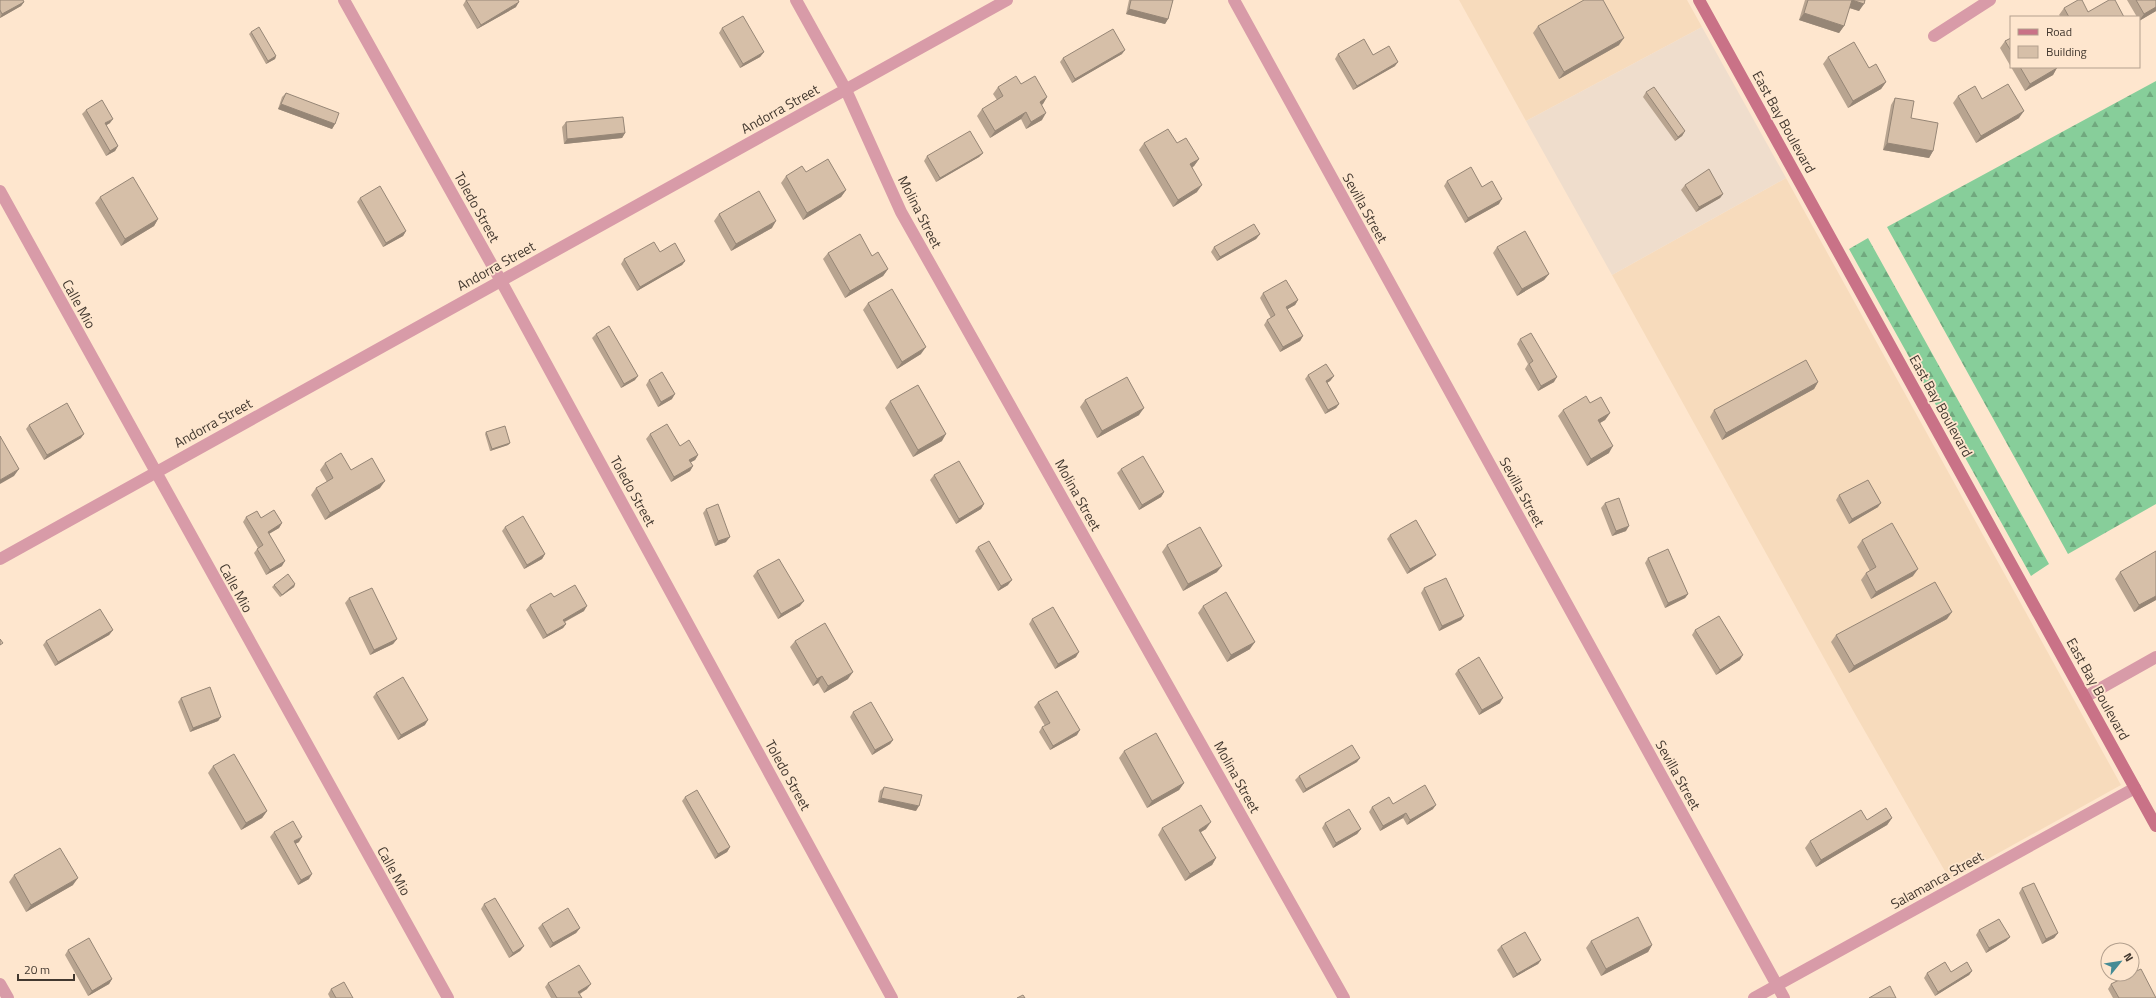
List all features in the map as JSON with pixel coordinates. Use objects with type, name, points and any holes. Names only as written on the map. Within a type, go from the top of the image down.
[{"type":"main road","name":"East Bay Boulevard","points":[[1700,0],[2156,826]]},
{"type":"street","name":"Toledo Street","points":[[344,0],[501,281],[892,998]]},
{"type":"street","name":"Molina Street","points":[[796,0],[846,90],[901,212],[1344,998]]},
{"type":"street","name":"Andorra Street","points":[[0,559],[154,472],[1007,0]]},
{"type":"street","name":"Sevilla Street","points":[[1234,0],[1784,998]]},
{"type":"street","points":[[1934,36],[1990,0]]},
{"type":"street","name":"Calle Mio","points":[[0,191],[154,472],[448,998]]},
{"type":"street","points":[[2085,697],[2156,657]]},
{"type":"street","name":"Salamanca Street","points":[[1754,998],[2135,788]]},
{"type":"street","points":[[0,984],[8,998]]},
{"type":"shaded area","points":[[1459,0],[1687,0],[1702,27],[1526,121]]},
{"type":"shaded area","points":[[1702,27],[1786,178],[1612,275],[1526,121]]},
{"type":"shaded area","points":[[1786,178],[2121,785],[1950,880],[1855,714],[1612,275]]},
{"type":"green space","points":[[2156,81],[2156,504],[2068,554],[1887,227]]},
{"type":"green space","points":[[1868,238],[2049,564],[2031,576],[1849,249]]},
{"type":"building","points":[[0,0],[23,0],[24,2],[2,14],[0,10]]},
{"type":"building","points":[[466,0],[518,0],[519,2],[481,25]]},
{"type":"building","points":[[1131,0],[1173,0],[1168,19],[1129,9]]},
{"type":"building","points":[[1584,0],[1603,0],[1624,38],[1564,72],[1538,26]]},
{"type":"building","points":[[1808,0],[1852,0],[1844,26],[1804,13]]},
{"type":"building","points":[[1852,0],[1865,0],[1864,4]]},
{"type":"building","points":[[2078,0],[2082,0],[2088,12],[2109,0],[2115,0],[2123,16],[2068,16],[2064,8]]},
{"type":"building","points":[[2136,0],[2156,0],[2156,7],[2144,14]]},
{"type":"building","points":[[743,16],[764,52],[743,64],[722,28]]},
{"type":"building","points":[[259,27],[276,56],[268,61],[251,32]]},
{"type":"building","points":[[1113,29],[1125,50],[1075,79],[1063,58]]},
{"type":"building","points":[[2010,38],[2010,49],[2005,41]]},
{"type":"building","points":[[1364,39],[1373,55],[1389,46],[1398,62],[1357,86],[1338,54]]},
{"type":"building","points":[[1854,42],[1869,68],[1876,64],[1886,82],[1853,101],[1828,57]]},
{"type":"building","points":[[2021,68],[2057,68],[2030,84]]},
{"type":"building","points":[[1016,76],[1021,84],[1035,76],[1047,97],[1040,102],[1046,113],[1031,122],[1026,112],[995,131],[982,109],[1003,96],[998,87]]},
{"type":"building","points":[[2008,84],[2024,111],[1981,136],[1958,96],[1975,86],[1982,99]]},
{"type":"building","points":[[1654,87],[1685,131],[1678,137],[1646,92]]},
{"type":"building","points":[[286,93],[339,113],[335,124],[281,104]]},
{"type":"building","points":[[1895,98],[1914,101],[1911,118],[1938,123],[1933,151],[1887,143]]},
{"type":"building","points":[[102,100],[113,119],[105,123],[118,146],[110,151],[86,110]]},
{"type":"building","points":[[623,117],[625,133],[567,139],[566,122]]},
{"type":"building","points":[[1168,129],[1177,143],[1186,138],[1199,159],[1190,164],[1202,185],[1178,200],[1144,143]]},
{"type":"building","points":[[970,131],[983,153],[940,178],[927,156]]},
{"type":"building","points":[[828,159],[846,190],[807,213],[786,176],[802,166],[806,172]]},
{"type":"building","points":[[1471,167],[1482,187],[1492,181],[1502,199],[1468,218],[1447,181]]},
{"type":"building","points":[[1709,169],[1723,194],[1699,207],[1685,185]]},
{"type":"building","points":[[133,177],[158,219],[125,239],[100,197]]},
{"type":"building","points":[[380,186],[406,231],[386,243],[360,198]]},
{"type":"building","points":[[759,191],[776,221],[736,244],[719,214]]},
{"type":"building","points":[[1254,224],[1260,234],[1220,257],[1214,247]]},
{"type":"building","points":[[1525,231],[1549,274],[1522,289],[1497,247]]},
{"type":"building","points":[[860,234],[872,256],[878,252],[888,269],[850,291],[828,253]]},
{"type":"building","points":[[654,242],[660,252],[675,243],[685,261],[640,287],[624,259]]},
{"type":"building","points":[[1286,280],[1298,300],[1286,307],[1303,336],[1283,347],[1267,320],[1275,315],[1263,293]]},
{"type":"building","points":[[892,289],[926,347],[902,362],[868,303]]},
{"type":"building","points":[[609,326],[638,376],[624,384],[596,334]]},
{"type":"building","points":[[1531,333],[1557,377],[1541,386],[1529,364],[1533,361],[1520,339]]},
{"type":"building","points":[[1806,360],[1818,382],[1726,433],[1714,410]]},
{"type":"building","points":[[1326,364],[1334,376],[1326,381],[1339,404],[1328,410],[1308,375]]},
{"type":"building","points":[[662,372],[675,394],[661,402],[649,380]]},
{"type":"building","points":[[1127,377],[1144,408],[1102,431],[1085,400]]},
{"type":"building","points":[[918,385],[946,434],[918,450],[890,401]]},
{"type":"building","points":[[1586,396],[1590,403],[1601,397],[1610,413],[1598,420],[1613,446],[1591,459],[1563,410]]},
{"type":"building","points":[[67,403],[84,434],[47,455],[29,425]]},
{"type":"building","points":[[667,424],[680,446],[689,440],[698,455],[689,460],[693,466],[674,477],[650,434]]},
{"type":"building","points":[[505,426],[510,443],[492,449],[486,432]]},
{"type":"building","points":[[0,436],[19,469],[0,480]]},
{"type":"building","points":[[341,453],[351,470],[372,458],[385,481],[330,513],[316,488],[333,478],[325,463]]},
{"type":"building","points":[[1143,456],[1164,492],[1142,505],[1121,469]]},
{"type":"building","points":[[959,461],[984,504],[959,519],[934,475]]},
{"type":"building","points":[[1868,480],[1881,503],[1852,519],[1839,495]]},
{"type":"building","points":[[1619,498],[1629,526],[1616,531],[1605,503]]},
{"type":"building","points":[[718,504],[730,537],[718,541],[706,509]]},
{"type":"building","points":[[274,510],[282,523],[268,532],[285,561],[270,570],[257,549],[263,545],[246,517],[257,511],[261,518]]},
{"type":"building","points":[[523,516],[545,554],[527,565],[505,527]]},
{"type":"building","points":[[1416,520],[1436,555],[1410,569],[1390,535]]},
{"type":"building","points":[[1892,523],[1918,569],[1876,592],[1866,573],[1876,567],[1862,540]]},
{"type":"building","points":[[1200,527],[1222,566],[1188,584],[1167,545]]},
{"type":"building","points":[[989,541],[1012,580],[1001,586],[978,547]]},
{"type":"building","points":[[1668,549],[1688,594],[1668,603],[1648,558]]},
{"type":"building","points":[[2156,551],[2156,596],[2139,605],[2120,572]]},
{"type":"building","points":[[779,559],[804,601],[781,614],[757,571]]},
{"type":"building","points":[[288,574],[295,584],[282,595],[274,585]]},
{"type":"building","points":[[1446,578],[1464,616],[1442,626],[1424,588]]},
{"type":"building","points":[[1935,582],[1952,612],[1854,666],[1836,635]]},
{"type":"building","points":[[575,585],[587,606],[563,620],[566,624],[547,635],[530,605],[551,593],[554,597]]},
{"type":"building","points":[[372,588],[397,639],[374,650],[349,598]]},
{"type":"building","points":[[1226,592],[1255,642],[1231,655],[1203,606]]},
{"type":"building","points":[[1053,607],[1079,652],[1058,664],[1032,619]]},
{"type":"building","points":[[100,609],[113,630],[58,662],[46,641]]},
{"type":"building","points":[[1719,616],[1743,655],[1720,670],[1695,630]]},
{"type":"building","points":[[825,623],[853,672],[828,686],[822,676],[817,679],[795,641]]},
{"type":"building","points":[[1479,657],[1503,698],[1482,710],[1458,670]]},
{"type":"building","points":[[403,677],[428,720],[401,735],[376,693]]},
{"type":"building","points":[[210,687],[221,717],[193,728],[181,698]]},
{"type":"building","points":[[1057,691],[1080,730],[1053,746],[1042,727],[1050,723],[1038,702]]},
{"type":"building","points":[[871,702],[893,740],[875,750],[853,712]]},
{"type":"building","points":[[1156,733],[1184,783],[1152,801],[1124,751]]},
{"type":"building","points":[[1352,745],[1360,758],[1306,789],[1299,776]]},
{"type":"building","points":[[234,754],[267,811],[246,823],[213,766]]},
{"type":"building","points":[[1425,785],[1436,805],[1410,820],[1406,813],[1383,826],[1372,807],[1389,797],[1393,804]]},
{"type":"building","points":[[884,787],[922,795],[919,806],[881,798]]},
{"type":"building","points":[[697,790],[730,847],[718,854],[685,797]]},
{"type":"building","points":[[1201,805],[1211,822],[1199,830],[1216,858],[1190,874],[1162,828]]},
{"type":"building","points":[[1886,808],[1892,818],[1821,860],[1810,841],[1861,810],[1867,820]]},
{"type":"building","points":[[1349,809],[1361,829],[1336,843],[1325,823]]},
{"type":"building","points":[[293,821],[302,837],[294,841],[312,874],[301,880],[274,832]]},
{"type":"building","points":[[60,848],[78,878],[31,905],[14,875]]},
{"type":"building","points":[[2034,883],[2058,933],[2046,939],[2022,888]]},
{"type":"building","points":[[495,898],[524,946],[513,953],[484,904]]},
{"type":"building","points":[[568,908],[580,928],[553,943],[542,924]]},
{"type":"building","points":[[1638,917],[1652,945],[1606,969],[1591,941]]},
{"type":"building","points":[[1999,919],[2010,937],[1989,948],[1979,930]]},
{"type":"building","points":[[1525,932],[1541,960],[1517,974],[1501,946]]},
{"type":"building","points":[[89,938],[112,979],[92,991],[68,950]]},
{"type":"building","points":[[1945,962],[1951,972],[1967,962],[1972,971],[1938,992],[1927,973]]},
{"type":"building","points":[[579,965],[591,984],[578,992],[582,998],[557,998],[548,983]]},
{"type":"building","points":[[2140,969],[2156,998],[2119,998],[2111,984],[2115,982],[2140,982]]},
{"type":"building","points":[[344,982],[353,998],[336,998],[331,989]]},
{"type":"building","points":[[1890,986],[1896,998],[1869,998]]},
{"type":"building","points":[[1023,995],[1025,998],[1017,998]]}]
